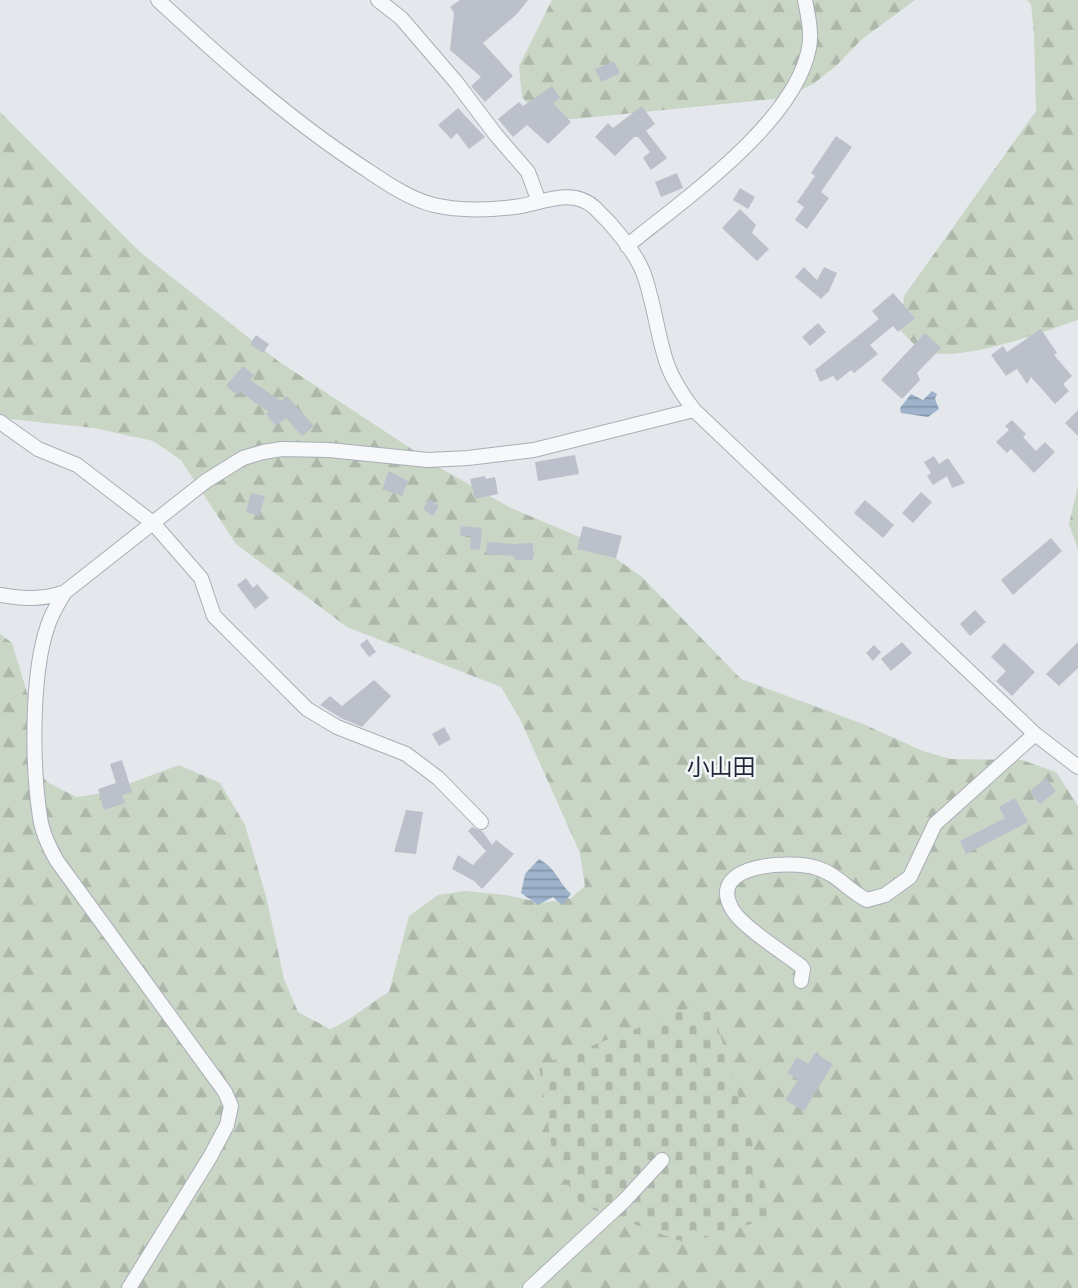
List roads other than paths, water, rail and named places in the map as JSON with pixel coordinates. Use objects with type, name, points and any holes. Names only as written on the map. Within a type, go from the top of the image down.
[{"type":"street","points":[[158,0],[319,139],[393,187],[434,205],[477,209],[515,207],[560,197],[581,199],[594,207],[627,246],[641,268],[664,357],[676,386],[694,410],[1035,734],[1078,768]]},
{"type":"street","points":[[378,0],[401,18],[528,172],[539,202]]},
{"type":"street","points":[[627,246],[725,165],[793,91],[810,46],[805,0]]},
{"type":"street","points":[[0,595],[22,599],[50,598],[65,592],[206,481],[243,458],[263,452],[282,449],[329,450],[428,460],[468,458],[534,450],[694,410]]},
{"type":"street","points":[[0,422],[38,449],[77,465],[153,523],[201,578],[214,616],[306,709],[337,727],[406,754],[438,778],[481,822]]},
{"type":"street","points":[[65,592],[47,628],[38,668],[36,775],[40,818],[46,841],[57,861],[225,1092],[231,1106],[227,1125],[210,1157],[129,1288]]},
{"type":"street","points":[[801,981],[801,965],[743,922],[731,909],[727,896],[728,883],[738,873],[771,865],[796,865],[816,867],[835,876],[855,894],[867,900],[885,895],[909,877],[935,824],[1035,734]]},
{"type":"street","points":[[530,1288],[624,1201],[662,1160]]},
{"type":"water","points":[[932,391],[937,394],[935,399],[939,409],[928,417],[901,413],[900,408],[911,394],[923,400]]},
{"type":"water","points":[[539,859],[550,867],[571,894],[562,905],[553,897],[538,905],[521,893],[525,874]]},
{"type":"district","name":"小山田","points":[[721,767]]}]
